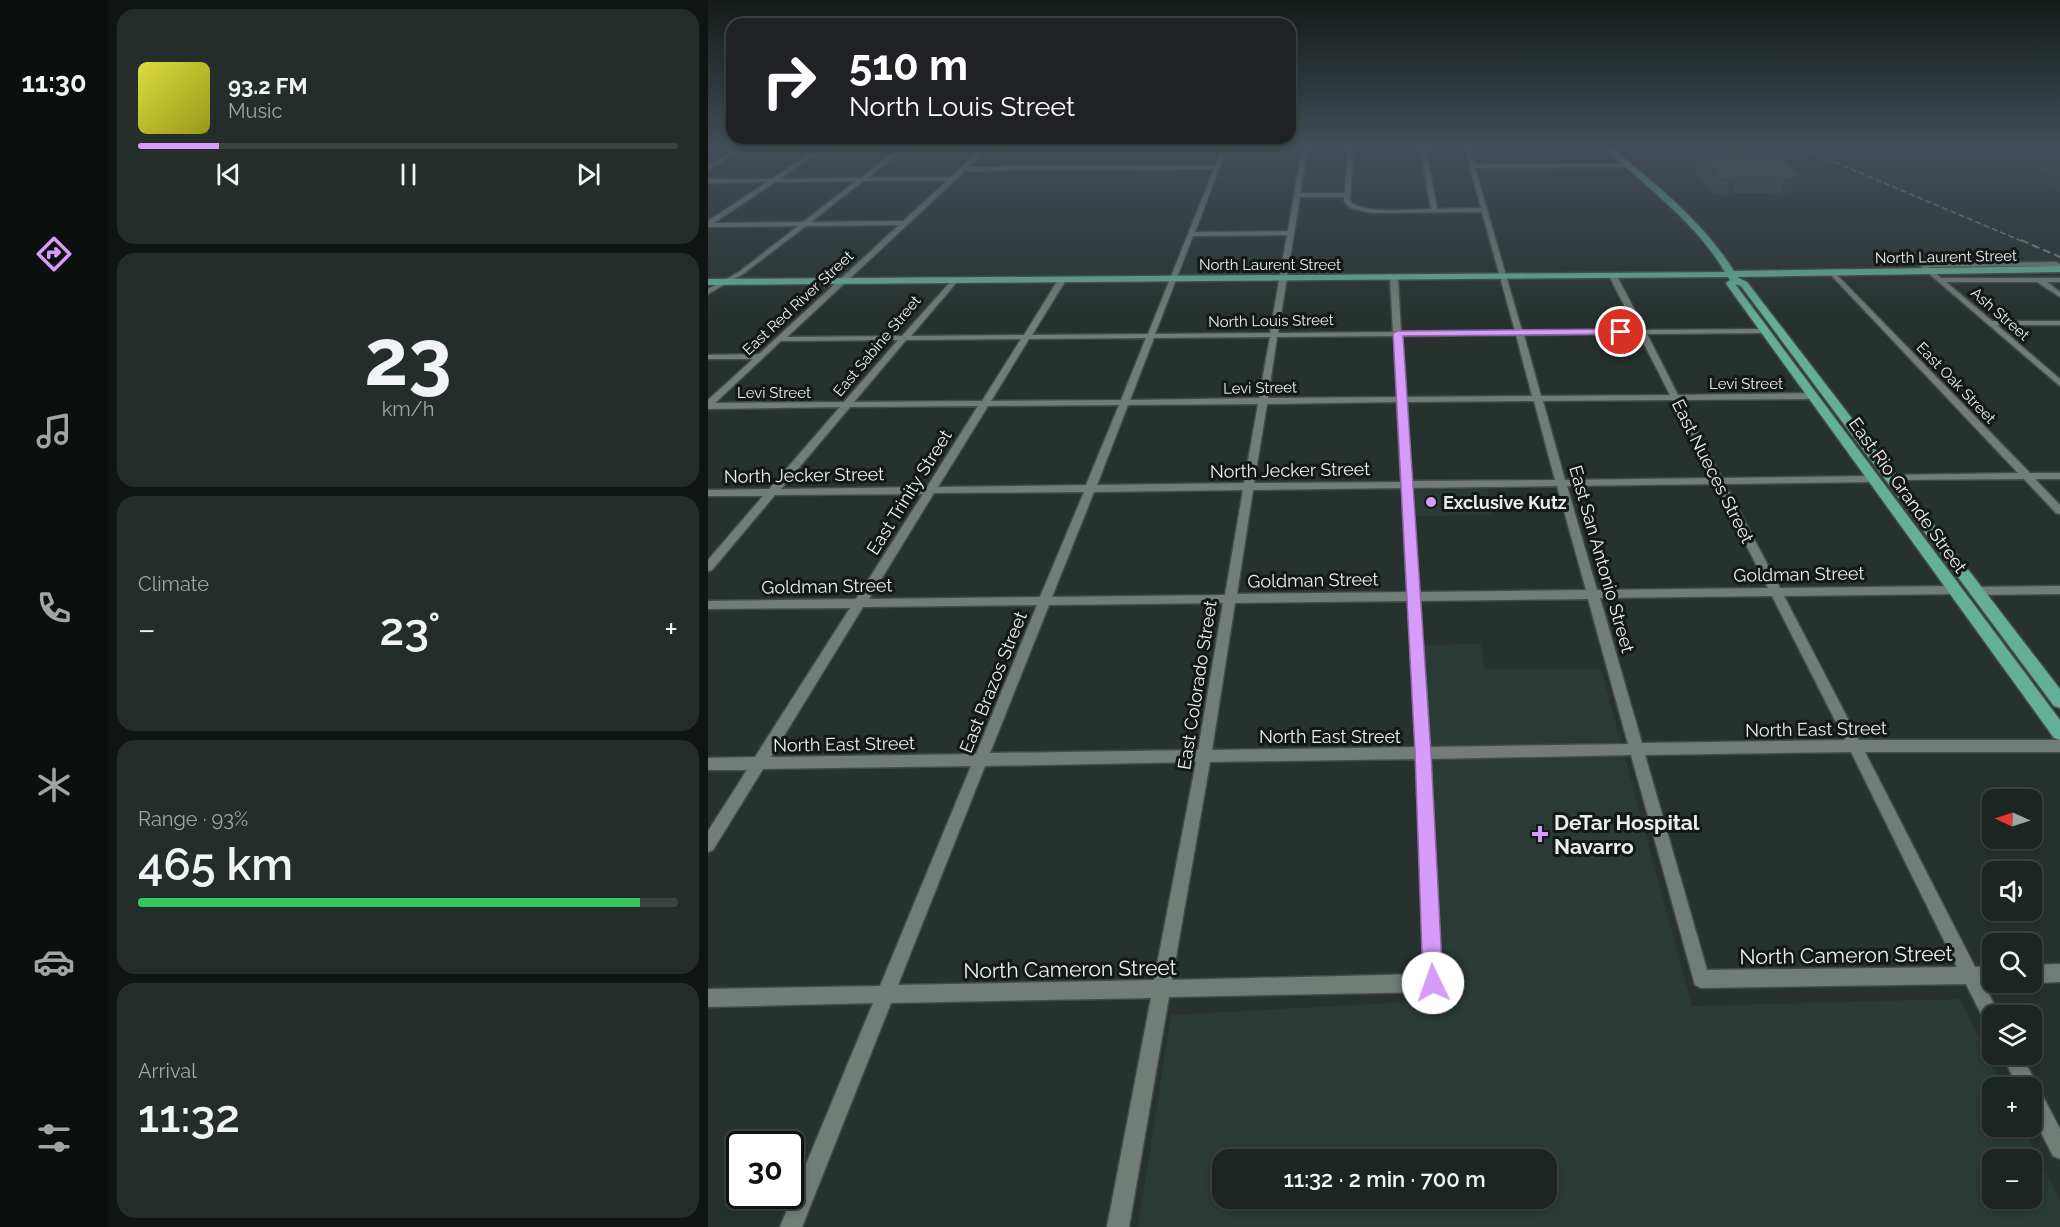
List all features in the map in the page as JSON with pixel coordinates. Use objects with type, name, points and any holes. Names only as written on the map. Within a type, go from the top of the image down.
[{"type":"main road","name":"East Rio Grande Street","points":[[1675,205],[1718,253],[1733,277],[1744,284],[2060,701]]},
{"type":"main road","name":"North Laurent Street","points":[[708,282],[1503,276],[1733,277],[2060,269]]},
{"type":"main road","name":"East Rio Grande Street","points":[[1733,277],[1730,283],[1764,331],[2060,734]]},
{"type":"main road","points":[[1930,557],[1947,566],[1962,585],[1976,591]]},
{"type":"main road","points":[[1955,590],[1966,596],[1990,621],[2005,629]]},
{"type":"street","points":[[708,224],[737,205]]},
{"type":"street","points":[[708,292],[741,273],[830,205]]},
{"type":"street","name":"East Red River Street","points":[[708,405],[924,205]]},
{"type":"street","name":"East Brazos Street","points":[[791,1227],[1045,602],[1203,205]]},
{"type":"street","name":"East Colorado Street","points":[[1118,1227],[1204,755],[1296,205]]},
{"type":"street","points":[[1351,205],[1358,209],[1484,210]]},
{"type":"street","points":[[1433,205],[1434,211]]},
{"type":"street","name":"East San Antonio Street","points":[[1483,205],[1701,979]]},
{"type":"street","points":[[708,224],[905,223]]},
{"type":"street","points":[[1191,234],[1292,233]]},
{"type":"street","points":[[1930,272],[2060,280]]},
{"type":"street","name":"Ash Street","points":[[1930,272],[2060,383]]},
{"type":"street","name":"East Oak Street","points":[[1832,273],[2060,511]]},
{"type":"street","name":"East Nueces Street","points":[[1613,276],[1855,746],[1985,1005]]},
{"type":"street","points":[[1394,278],[1423,753]]},
{"type":"street","name":"East Trinity Street","points":[[708,845],[1062,280]]},
{"type":"street","points":[[2039,280],[2060,295]]},
{"type":"street","name":"East Sabine Street","points":[[708,567],[953,281]]},
{"type":"street","points":[[1990,324],[2060,323]]},
{"type":"street","name":"North Louis Street","points":[[778,339],[1764,331]]},
{"type":"street","points":[[708,357],[760,356]]},
{"type":"street","name":"Levi Street","points":[[708,405],[846,406],[1812,396]]},
{"type":"street","points":[[1891,478],[2060,476]]},
{"type":"street","name":"North Jecker Street","points":[[708,493],[1873,479]]},
{"type":"street","name":"Goldman Street","points":[[708,605],[1955,590]]},
{"type":"street","points":[[1976,591],[2060,590]]},
{"type":"street","name":"North East Street","points":[[708,764],[1855,746],[2060,746]]},
{"type":"street","name":"North Cameron Street","points":[[708,998],[1433,983],[1423,753]]},
{"type":"street","points":[[2042,974],[2060,973]]},
{"type":"street","name":"North Cameron Street","points":[[1701,979],[1982,975]]},
{"type":"street","points":[[2042,1114],[2060,1149]]},
{"type":"shaded area","points":[[1487,489],[1492,515],[1416,516],[1414,490]]},
{"type":"shaded area","name":"DeTar Hospital Navarro","points":[[1481,644],[1485,669],[1601,669],[1692,1006],[1960,999],[1982,1043],[1982,1065],[1993,1065],[1999,1077],[1982,1077],[1982,1137],[2028,1137],[2034,1149],[1982,1149],[1982,1209],[2042,1209],[2042,1165],[2060,1201],[2060,1227],[1138,1227],[1171,1015],[1446,1000],[1421,645]]},
{"type":"railway","points":[[1937,205],[2024,242]]},
{"type":"railway","points":[[2021,240],[2060,257]]},
{"type":"place","name":"Exclusive Kutz","points":[[1431,502]]},
{"type":"place","name":"DeTar Hospital Navarro","points":[[1540,834]]},
{"type":"route","points":[[1433,983],[1423,753],[1398,333],[1621,332]]}]
